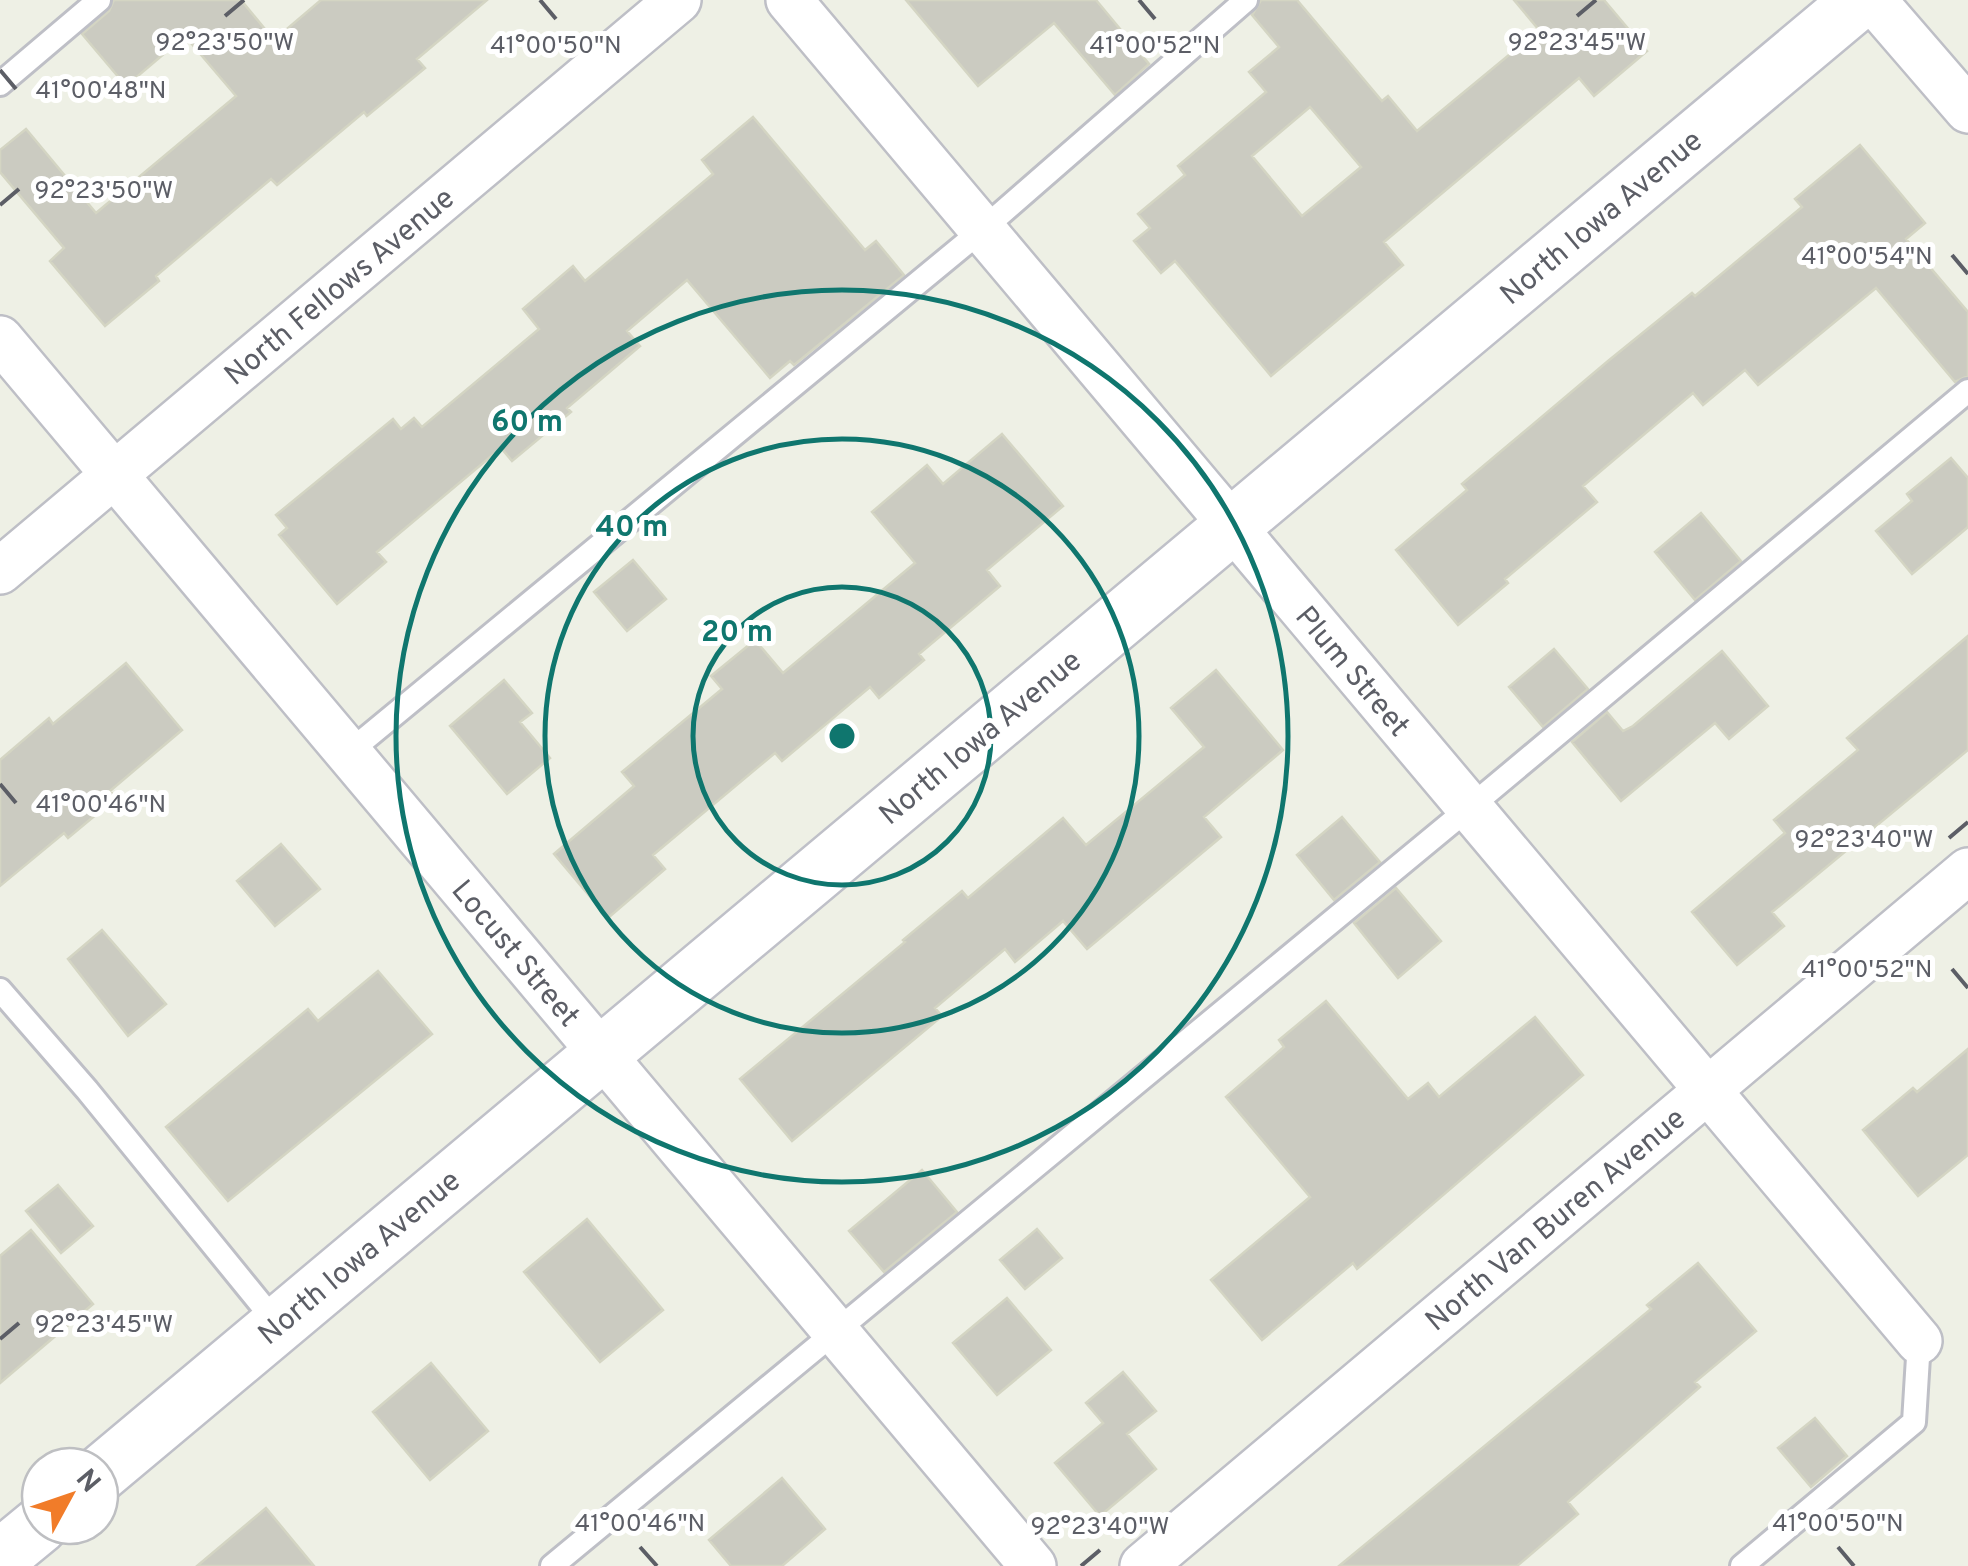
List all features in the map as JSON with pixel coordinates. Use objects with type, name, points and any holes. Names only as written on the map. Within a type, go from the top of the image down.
[{"type":"main road","name":"North Iowa Avenue","points":[[120,1457],[1860,0]]},
{"type":"main road","points":[[0,1558],[20,1542]]},
{"type":"street","name":"North Fellows Avenue","points":[[0,571],[678,0]]},
{"type":"street","name":"Plum Street","points":[[788,0],[1919,1341]]},
{"type":"street","points":[[1873,0],[1968,110]]},
{"type":"street","name":"Locust Street","points":[[0,340],[1033,1566]]},
{"type":"street","name":"North Van Buren Avenue","points":[[1143,1566],[1968,871]]},
{"type":"lane","points":[[0,84],[98,0]]},
{"type":"lane","points":[[348,753],[982,230],[1246,0]]},
{"type":"lane","points":[[552,1566],[1968,391]]},
{"type":"lane","points":[[0,990],[88,1090],[278,1325]]},
{"type":"lane","points":[[1742,1566],[1914,1422],[1919,1341]]},
{"type":"building","points":[[114,0],[241,0],[274,40],[321,0],[487,0],[417,59],[425,68],[367,116],[364,112],[277,185],[271,179],[156,276],[159,281],[105,326],[50,261],[64,248],[0,172],[0,150],[26,129],[96,213],[236,96],[185,36],[126,86],[82,34],[109,11]]},
{"type":"building","points":[[906,0],[1096,0],[1149,64],[1115,95],[1054,23],[978,86]]},
{"type":"building","points":[[1261,0],[1297,0],[1382,101],[1388,96],[1417,131],[1539,30],[1514,0],[1604,0],[1647,51],[1594,96],[1579,78],[1384,242],[1403,265],[1271,376],[1175,261],[1161,273],[1134,241],[1150,228],[1138,214],[1185,175],[1178,166],[1266,92],[1249,72],[1279,47],[1252,15]],"holes":[[[1310,107],[1361,167],[1302,216],[1252,156]]]},
{"type":"building","points":[[753,117],[865,250],[876,241],[904,275],[794,365],[790,361],[770,378],[687,280],[627,331],[640,346],[567,408],[571,412],[512,461],[501,448],[377,552],[386,562],[337,604],[279,535],[287,528],[276,515],[393,419],[401,429],[414,418],[422,427],[539,329],[523,309],[573,266],[585,281],[713,174],[702,160]]},
{"type":"building","points":[[1860,145],[1925,223],[1906,239],[1968,312],[1968,376],[1955,382],[1876,288],[1758,385],[1745,370],[1703,405],[1693,393],[1583,486],[1597,502],[1505,579],[1508,583],[1458,625],[1396,550],[1467,490],[1462,484],[1608,361],[1692,293],[1695,296],[1802,207],[1795,199]]},
{"type":"building","points":[[1002,434],[1063,506],[987,570],[1000,586],[919,654],[924,660],[879,698],[870,687],[782,761],[775,753],[653,855],[665,869],[608,918],[554,854],[634,786],[622,772],[722,689],[711,676],[755,640],[783,673],[915,563],[872,512],[927,465],[943,484]]},
{"type":"building","points":[[1951,458],[1968,478],[1968,527],[1912,574],[1876,531],[1912,501],[1907,494]]},
{"type":"building","points":[[1701,513],[1741,561],[1695,600],[1655,552]]},
{"type":"building","points":[[633,560],[666,599],[627,631],[594,592]]},
{"type":"building","points":[[1968,636],[1968,750],[1772,912],[1784,926],[1737,965],[1692,912],[1785,833],[1774,820],[1858,750],[1847,738]]},
{"type":"building","points":[[1554,649],[1588,689],[1543,727],[1509,687]]},
{"type":"building","points":[[1722,651],[1768,706],[1729,739],[1715,723],[1621,801],[1572,742],[1607,712],[1623,731],[1633,726]]},
{"type":"building","points":[[126,663],[182,730],[110,791],[116,798],[68,838],[64,833],[0,886],[0,760],[49,718],[53,724]]},
{"type":"building","points":[[1216,670],[1283,750],[1204,817],[1221,837],[1087,949],[1063,921],[1015,962],[1005,949],[935,1008],[942,1016],[792,1141],[740,1079],[962,891],[968,898],[1063,818],[1086,845],[1204,747],[1171,708]]},
{"type":"building","points":[[504,680],[532,713],[520,722],[550,758],[507,794],[450,726]]},
{"type":"building","points":[[1342,817],[1380,862],[1334,900],[1297,855]]},
{"type":"building","points":[[281,844],[320,889],[275,926],[237,881]]},
{"type":"building","points":[[1396,888],[1441,941],[1398,978],[1354,923]]},
{"type":"building","points":[[102,930],[166,1004],[128,1036],[68,959]]},
{"type":"building","points":[[378,971],[432,1034],[228,1201],[166,1127],[308,1009],[318,1021]]},
{"type":"building","points":[[1326,1001],[1408,1099],[1428,1083],[1439,1097],[1535,1017],[1583,1075],[1357,1269],[1353,1263],[1262,1340],[1211,1280],[1310,1197],[1226,1097],[1284,1047],[1279,1040]]},
{"type":"building","points":[[1968,1049],[1968,1155],[1918,1196],[1863,1130]]},
{"type":"building","points":[[922,1170],[957,1212],[884,1272],[849,1231]]},
{"type":"building","points":[[58,1185],[93,1226],[61,1253],[26,1211]]},
{"type":"building","points":[[587,1219],[663,1310],[600,1362],[524,1272]]},
{"type":"building","points":[[1037,1229],[1062,1258],[1025,1289],[1000,1260]]},
{"type":"building","points":[[31,1230],[93,1304],[0,1383],[0,1256]]},
{"type":"building","points":[[1698,1263],[1756,1331],[1695,1382],[1700,1387],[1568,1502],[1578,1514],[1517,1566],[1339,1566],[1651,1309],[1647,1305]]},
{"type":"building","points":[[1007,1298],[1051,1350],[997,1395],[953,1343]]},
{"type":"building","points":[[431,1363],[488,1431],[430,1480],[373,1412]]},
{"type":"building","points":[[1123,1372],[1156,1411],[1127,1434],[1156,1469],[1100,1516],[1055,1463],[1103,1423],[1086,1403]]},
{"type":"building","points":[[1815,1418],[1847,1456],[1811,1487],[1778,1448]]},
{"type":"building","points":[[782,1478],[825,1529],[782,1566],[731,1566],[709,1540]]},
{"type":"building","points":[[266,1508],[314,1566],[197,1566]]}]
